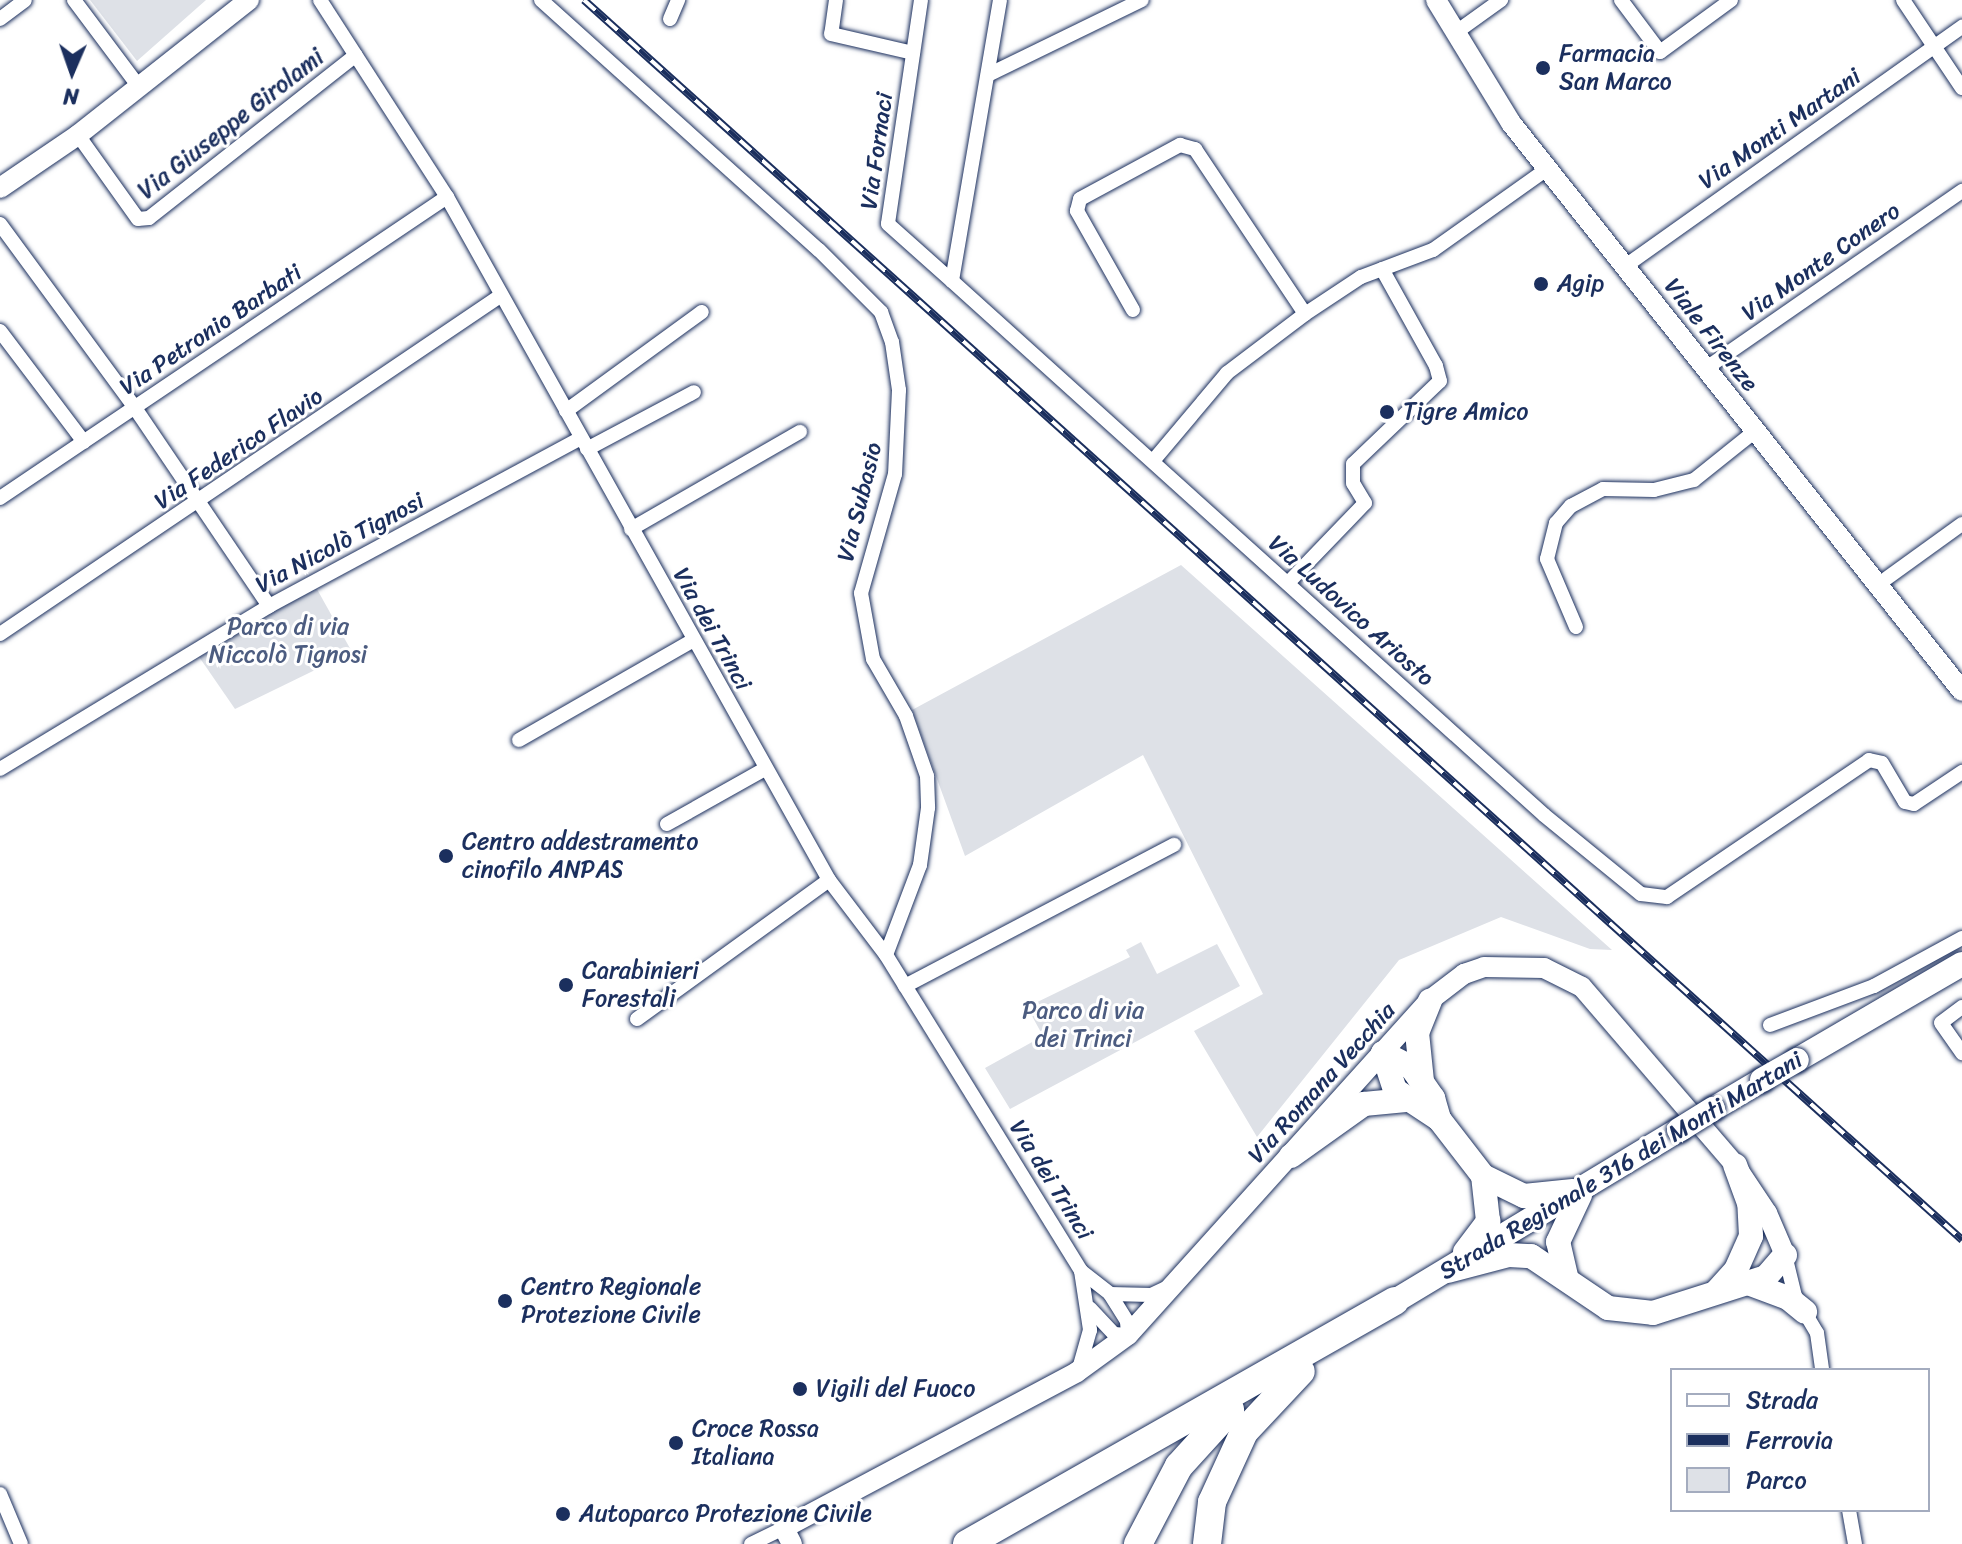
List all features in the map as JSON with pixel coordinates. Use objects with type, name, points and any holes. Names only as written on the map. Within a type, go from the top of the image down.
[{"type":"highway","name":"Strada Regionale 316 dei Monti Martani","points":[[1281,1369],[1395,1301]]},
{"type":"highway","points":[[1207,1544],[1212,1502],[1229,1461],[1265,1404],[1395,1301]]},
{"type":"highway","points":[[967,1544],[1281,1369]]},
{"type":"highway","points":[[1138,1544],[1179,1466],[1211,1426],[1281,1369]]},
{"type":"main road","name":"Strada Regionale 316 dei Monti Martani","points":[[1395,1301],[1713,1109],[1962,964]]},
{"type":"main road","points":[[1422,1081],[1417,1033],[1430,1000]]},
{"type":"main road","points":[[1383,1053],[1412,1068],[1422,1081],[1439,1119],[1483,1176],[1524,1196],[1583,1189]]},
{"type":"main road","points":[[1383,1053],[1386,1074],[1406,1100],[1439,1119]]},
{"type":"main road","points":[[1291,1156],[1364,1104],[1406,1100]]},
{"type":"main road","points":[[1735,1165],[1752,1224],[1742,1277]]},
{"type":"main road","points":[[1448,1271],[1488,1221],[1483,1176]]},
{"type":"main road","points":[[1566,1276],[1558,1242],[1564,1219],[1583,1189]]},
{"type":"main road","points":[[1448,1271],[1520,1255],[1544,1261],[1593,1300],[1629,1312],[1684,1306],[1742,1277],[1765,1256],[1785,1255]]},
{"type":"main road","points":[[1742,1277],[1788,1298],[1809,1316]]},
{"type":"street","points":[[0,19],[25,0]]},
{"type":"street","points":[[74,0],[139,87]]},
{"type":"street","points":[[0,188],[78,135],[249,0]]},
{"type":"street","name":"Via dei Trinci","points":[[320,0],[447,197],[692,641],[829,880],[886,955],[1081,1271],[1090,1308],[1088,1350],[1077,1372]]},
{"type":"street","name":"Via Subasio","points":[[541,0],[819,250],[881,312],[892,342],[899,431],[895,474],[874,537],[861,593],[864,628],[927,776],[920,865],[886,955]]},
{"type":"street","points":[[670,19],[678,0]]},
{"type":"street","points":[[836,0],[831,34],[913,53]]},
{"type":"street","name":"Via Fornaci","points":[[921,0],[888,224],[952,281]]},
{"type":"street","points":[[952,281],[1000,0]]},
{"type":"street","points":[[988,75],[1142,0]]},
{"type":"street","name":"Viale Firenze","points":[[1436,0],[1547,169],[1962,691]]},
{"type":"street","points":[[1455,33],[1501,0]]},
{"type":"street","points":[[1621,0],[1660,52],[1731,0]]},
{"type":"street","points":[[1903,0],[1962,88]]},
{"type":"street","name":"Via Monti Martani","points":[[1624,267],[1962,27]]},
{"type":"street","name":"Via Giuseppe Girolami","points":[[78,135],[138,219],[149,218],[356,55]]},
{"type":"street","points":[[1133,310],[1077,211],[1080,199],[1180,145],[1195,149],[1305,314]]},
{"type":"street","points":[[1153,461],[1227,373],[1305,314],[1382,269],[1433,250],[1547,169]]},
{"type":"street","name":"Via Monte Conero","points":[[1705,369],[1962,191]]},
{"type":"street","name":"Via Petronio Barbati","points":[[0,498],[447,197]]},
{"type":"street","points":[[0,224],[135,408],[269,606]]},
{"type":"street","points":[[1288,583],[1365,503],[1353,483],[1353,464],[1440,381],[1436,366],[1382,269]]},
{"type":"street","name":"Via Ludovico Ariosto","points":[[952,281],[1544,815],[1653,900],[1667,897],[1869,760],[1882,763],[1905,802],[1922,801],[1962,772]]},
{"type":"street","name":"Via Federico Flavio","points":[[0,634],[199,503],[500,296]]},
{"type":"street","points":[[566,411],[702,312]]},
{"type":"street","points":[[0,331],[84,442]]},
{"type":"street","name":"Via Nicolò Tignosi","points":[[0,769],[269,606],[584,443],[694,392]]},
{"type":"street","points":[[631,529],[800,432]]},
{"type":"street","points":[[1576,627],[1547,559],[1556,523],[1571,506],[1603,489],[1654,490],[1694,480],[1754,432]]},
{"type":"street","points":[[1876,586],[1962,524]]},
{"type":"street","points":[[519,740],[692,641]]},
{"type":"street","points":[[667,824],[765,769]]},
{"type":"street","points":[[905,986],[1174,845]]},
{"type":"street","points":[[637,1019],[829,880]]},
{"type":"street","points":[[1770,1025],[1874,986],[1962,938]]},
{"type":"street","name":"Via Romana Vecchia","points":[[751,1544],[788,1536],[1077,1372],[1128,1335],[1181,1281],[1430,1000],[1464,974],[1484,967],[1525,964],[1564,975],[1582,987],[1735,1165],[1767,1213],[1785,1255],[1809,1316],[1822,1368]]},
{"type":"street","points":[[1962,1007],[1941,1023],[1962,1053]]},
{"type":"street","name":"Via dei Trinci","points":[[1081,1271],[1110,1294],[1128,1335]]},
{"type":"street","points":[[1110,1294],[1151,1295],[1181,1281]]},
{"type":"street","points":[[1090,1308],[1114,1334],[1128,1335]]},
{"type":"street","points":[[0,1494],[21,1544]]},
{"type":"street","points":[[1849,1512],[1855,1544]]},
{"type":"green space","points":[[90,0],[206,0],[137,61]]},
{"type":"green space","points":[[1181,565],[1612,950],[1590,949],[1501,917],[1399,960],[1257,1137],[1194,1031],[1263,994],[1143,755],[965,856],[912,710]]},
{"type":"green space","name":"Parco di via Niccolò Tignosi","points":[[313,582],[352,652],[235,709],[195,651]]},
{"type":"green space","name":"Parco di via dei Trinci","points":[[1141,942],[1157,974],[1217,944],[1240,986],[1010,1109],[985,1068],[1043,1036],[1027,1007],[1130,957],[1126,950]]},
{"type":"railway","points":[[584,0],[1962,1240]]},
{"type":"place","name":"Farmacia San Marco","points":[[1543,68]]},
{"type":"place","name":"Agip","points":[[1541,284]]},
{"type":"place","name":"Tigre Amico","points":[[1387,412]]},
{"type":"place","name":"Centro addestramento cinofilo ANPAS","points":[[446,856]]},
{"type":"place","name":"Carabinieri Forestali","points":[[566,985]]},
{"type":"place","name":"Centro Regionale Protezione Civile","points":[[505,1301]]},
{"type":"place","name":"Vigili del Fuoco","points":[[800,1389]]},
{"type":"place","name":"Croce Rossa Italiana","points":[[676,1443]]},
{"type":"place","name":"Autoparco Protezione Civile","points":[[563,1514]]}]
